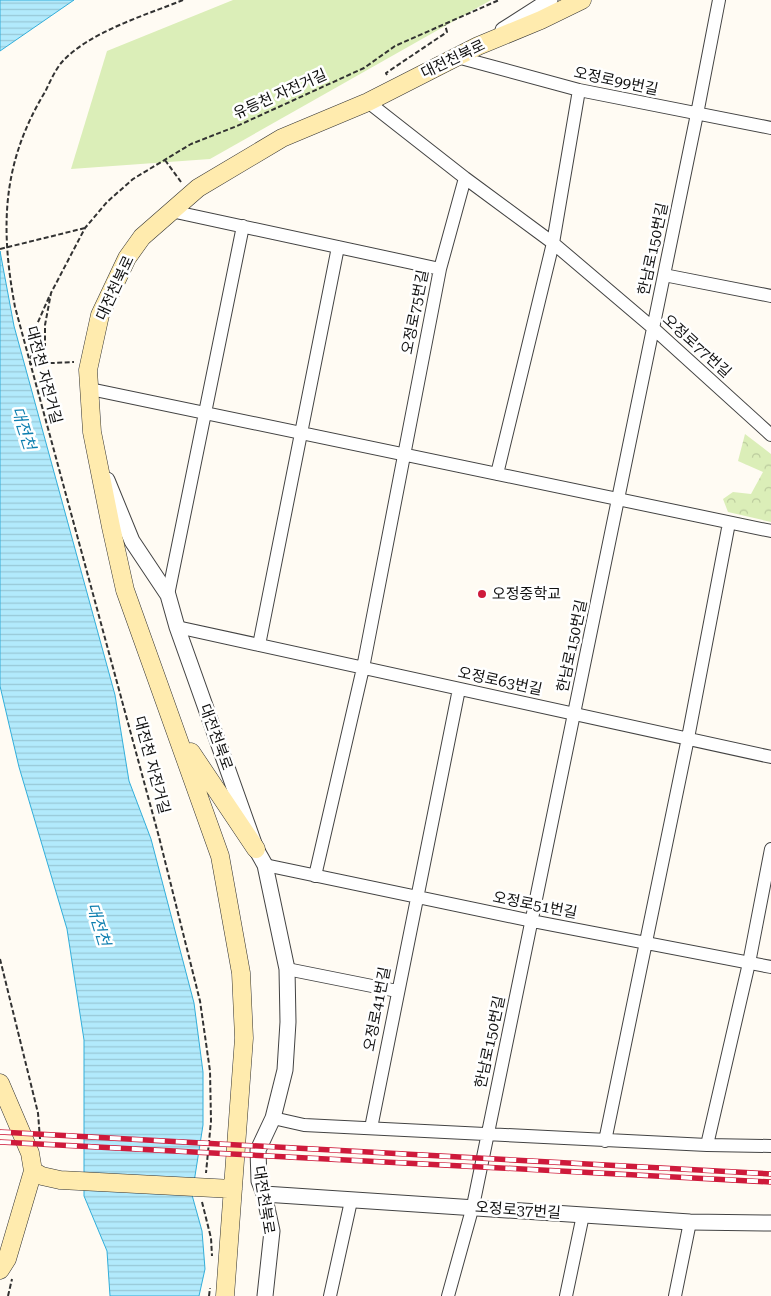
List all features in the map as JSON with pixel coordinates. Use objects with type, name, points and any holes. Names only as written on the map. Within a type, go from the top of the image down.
[{"type":"main road","name":"대전천북로","points":[[97,455],[92,432],[88,370],[91,350],[100,315],[112,288],[127,258],[142,237],[198,188],[270,145],[368,102],[478,46],[541,20],[582,0]]},
{"type":"main road","points":[[97,455],[125,590],[177,730],[220,856],[241,973],[244,1038],[233,1189],[220,1265],[226,1296]]},
{"type":"main road","points":[[177,730],[256,849]]},
{"type":"main road","points":[[0,1083],[30,1153],[33,1171],[6,1259],[0,1270]]},
{"type":"main road","points":[[33,1171],[42,1176],[60,1180],[233,1189]]},
{"type":"street","points":[[478,46],[550,0]]},
{"type":"street","points":[[541,20],[567,0]]},
{"type":"street","name":"한남로150번길","points":[[448,1296],[473,1206],[488,1136],[698,114],[719,0]]},
{"type":"street","name":"오정로99번길","points":[[457,57],[579,90],[771,128]]},
{"type":"street","points":[[497,474],[553,243],[579,90]]},
{"type":"street","name":"오정로77번길","points":[[368,102],[465,178],[553,243],[654,328],[771,435]]},
{"type":"street","name":"오정로75번길","points":[[404,454],[440,269],[465,178]]},
{"type":"street","points":[[171,211],[440,269]]},
{"type":"street","points":[[168,595],[203,413],[243,226]]},
{"type":"street","points":[[259,645],[338,246]]},
{"type":"street","points":[[664,276],[771,296]]},
{"type":"street","points":[[90,389],[771,531]]},
{"type":"street","points":[[315,876],[363,668],[404,454]]},
{"type":"street","name":"대전천북로","points":[[97,455],[132,541],[168,595],[177,627],[256,849],[265,864],[287,969],[285,1070],[273,1118],[258,1150],[259,1181],[264,1194],[272,1231],[265,1296]]},
{"type":"street","points":[[606,1141],[688,738],[729,522]]},
{"type":"street","name":"오정로63번길","points":[[177,627],[771,757]]},
{"type":"street","points":[[418,897],[459,688]]},
{"type":"street","points":[[707,1145],[749,963],[771,849]]},
{"type":"street","name":"오정로51번길","points":[[265,864],[532,921],[771,967]]},
{"type":"street","name":"오정로41번길","points":[[371,1128],[396,992],[418,897]]},
{"type":"street","points":[[287,969],[396,992]]},
{"type":"street","points":[[273,1118],[304,1125],[488,1136],[771,1146]]},
{"type":"street","name":"오정로37번길","points":[[264,1194],[351,1201],[473,1206],[690,1222],[771,1224]]},
{"type":"street","points":[[330,1296],[351,1201]]},
{"type":"street","points":[[566,1296],[583,1215]]},
{"type":"street","points":[[674,1296],[690,1222]]},
{"type":"path","name":"대전천 자전거길","points":[[183,0],[87,43],[62,62],[28,118],[18,147],[8,196],[6,247],[15,307],[159,837],[200,1001],[210,1071],[209,1162],[200,1188],[211,1238],[220,1265]]},
{"type":"path","name":"유등천 자전거길","points":[[51,293],[85,228],[107,202],[133,179],[191,144],[238,126],[364,68],[395,46],[499,0]]},
{"type":"path","points":[[391,90],[386,73],[447,32],[445,25]]},
{"type":"path","points":[[165,160],[181,182]]},
{"type":"path","points":[[1,249],[85,228]]},
{"type":"path","points":[[45,363],[45,325],[51,293]]},
{"type":"path","points":[[51,293],[35,328],[30,364],[59,362]]},
{"type":"path","points":[[209,1296],[211,1280]]},
{"type":"green space","points":[[233,0],[491,0],[210,159],[71,169],[107,51]]},
{"type":"green space","points":[[745,434],[771,454],[771,522],[728,512],[723,499],[733,492],[751,494],[763,472],[738,461]]},
{"type":"water","points":[[0,0],[74,0],[0,51]]},
{"type":"water","name":"대전천","points":[[0,251],[14,326],[115,695],[129,781],[151,839],[194,1003],[203,1072],[203,1125],[192,1195],[202,1231],[205,1269],[199,1296],[110,1296],[107,1251],[84,1196],[84,1040],[67,929],[19,767],[0,686]]},
{"type":"railway","points":[[0,1132],[771,1174]]},
{"type":"railway","points":[[0,1142],[771,1182]]},
{"type":"place","name":"오정중학교","points":[[482,594]]}]
